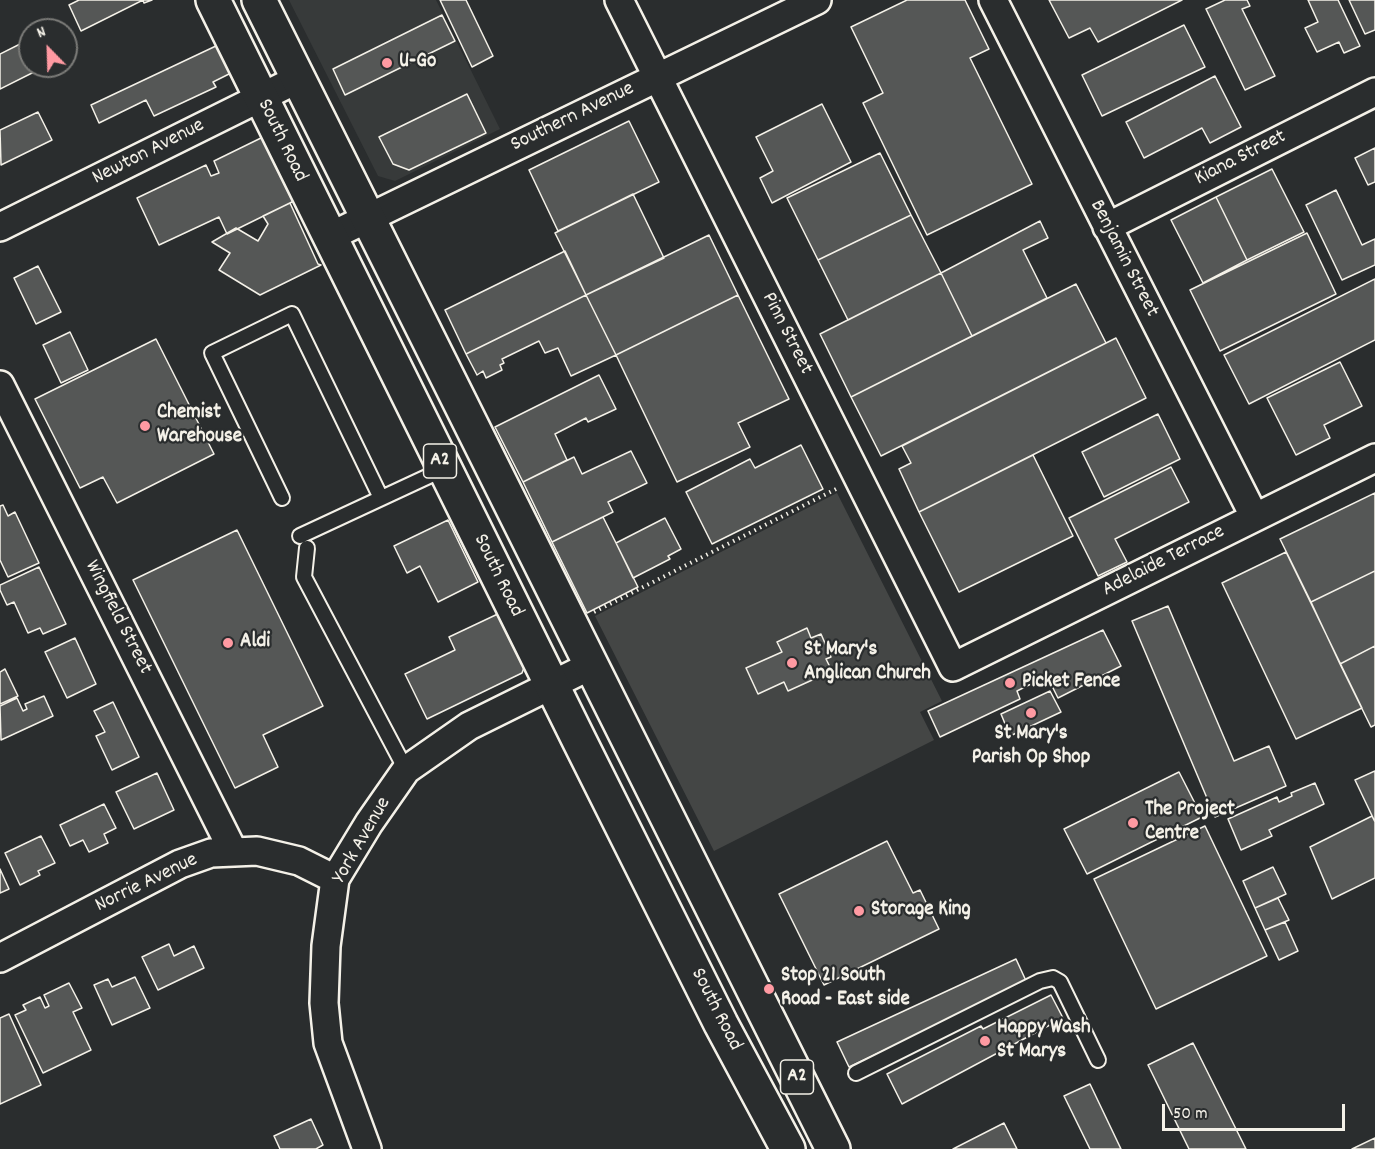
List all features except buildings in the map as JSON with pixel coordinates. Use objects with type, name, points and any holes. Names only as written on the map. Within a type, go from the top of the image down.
[{"type":"highway","name":"South Road","points":[[213,0],[259,98],[551,685],[721,1024],[788,1149]]},
{"type":"highway","name":"South Road","points":[[259,0],[833,1149]]},
{"type":"street","name":"Pinn Street","points":[[619,0],[953,667]]},
{"type":"street","name":"Southern Avenue","points":[[329,237],[817,0]]},
{"type":"street","name":"Benjamin Street","points":[[993,0],[1254,516]]},
{"type":"street","name":"Newton Avenue","points":[[0,227],[298,79]]},
{"type":"street","name":"Kiana Street","points":[[1107,227],[1375,92]]},
{"type":"street","name":"Wingfield Street","points":[[0,385],[233,851]]},
{"type":"street","name":"Adelaide Terrace","points":[[953,667],[1375,458]]},
{"type":"street","points":[[551,685],[592,665]]},
{"type":"street","name":"York Avenue","points":[[367,1149],[328,1043],[324,1003],[326,946],[335,879],[369,823],[406,770],[469,726],[551,685]]},
{"type":"street","name":"Norrie Avenue","points":[[0,958],[180,864],[211,853],[257,851],[299,861],[335,879]]},
{"type":"lane","points":[[282,498],[212,353],[292,314],[381,498]]},
{"type":"lane","points":[[406,770],[304,577],[304,542],[381,498],[444,469]]},
{"type":"lane","points":[[856,1073],[1047,978],[1060,982],[1098,1060]]},
{"type":"path","points":[[571,624],[858,478]]},
{"type":"shaded area","points":[[289,0],[436,0],[500,129],[395,181],[378,176]]},
{"type":"shaded area","points":[[837,493],[942,701],[920,712],[934,740],[714,851],[595,616]]},
{"type":"place","name":"U-Go","points":[[387,63]]},
{"type":"place","name":"Chemist Warehouse","points":[[145,426]]},
{"type":"place","name":"Aldi","points":[[228,643]]},
{"type":"place","name":"St Mary's Anglican Church","points":[[792,663]]},
{"type":"place","name":"Picket Fence","points":[[1010,683]]},
{"type":"place","name":"St Mary's Parish Op Shop","points":[[1031,713]]},
{"type":"place","name":"The Project Centre","points":[[1133,823]]},
{"type":"place","name":"Storage King","points":[[859,911]]},
{"type":"place","name":"Stop 21 South Road - East side","points":[[769,989]]},
{"type":"place","name":"Happy Wash St Marys","points":[[985,1041]]}]
